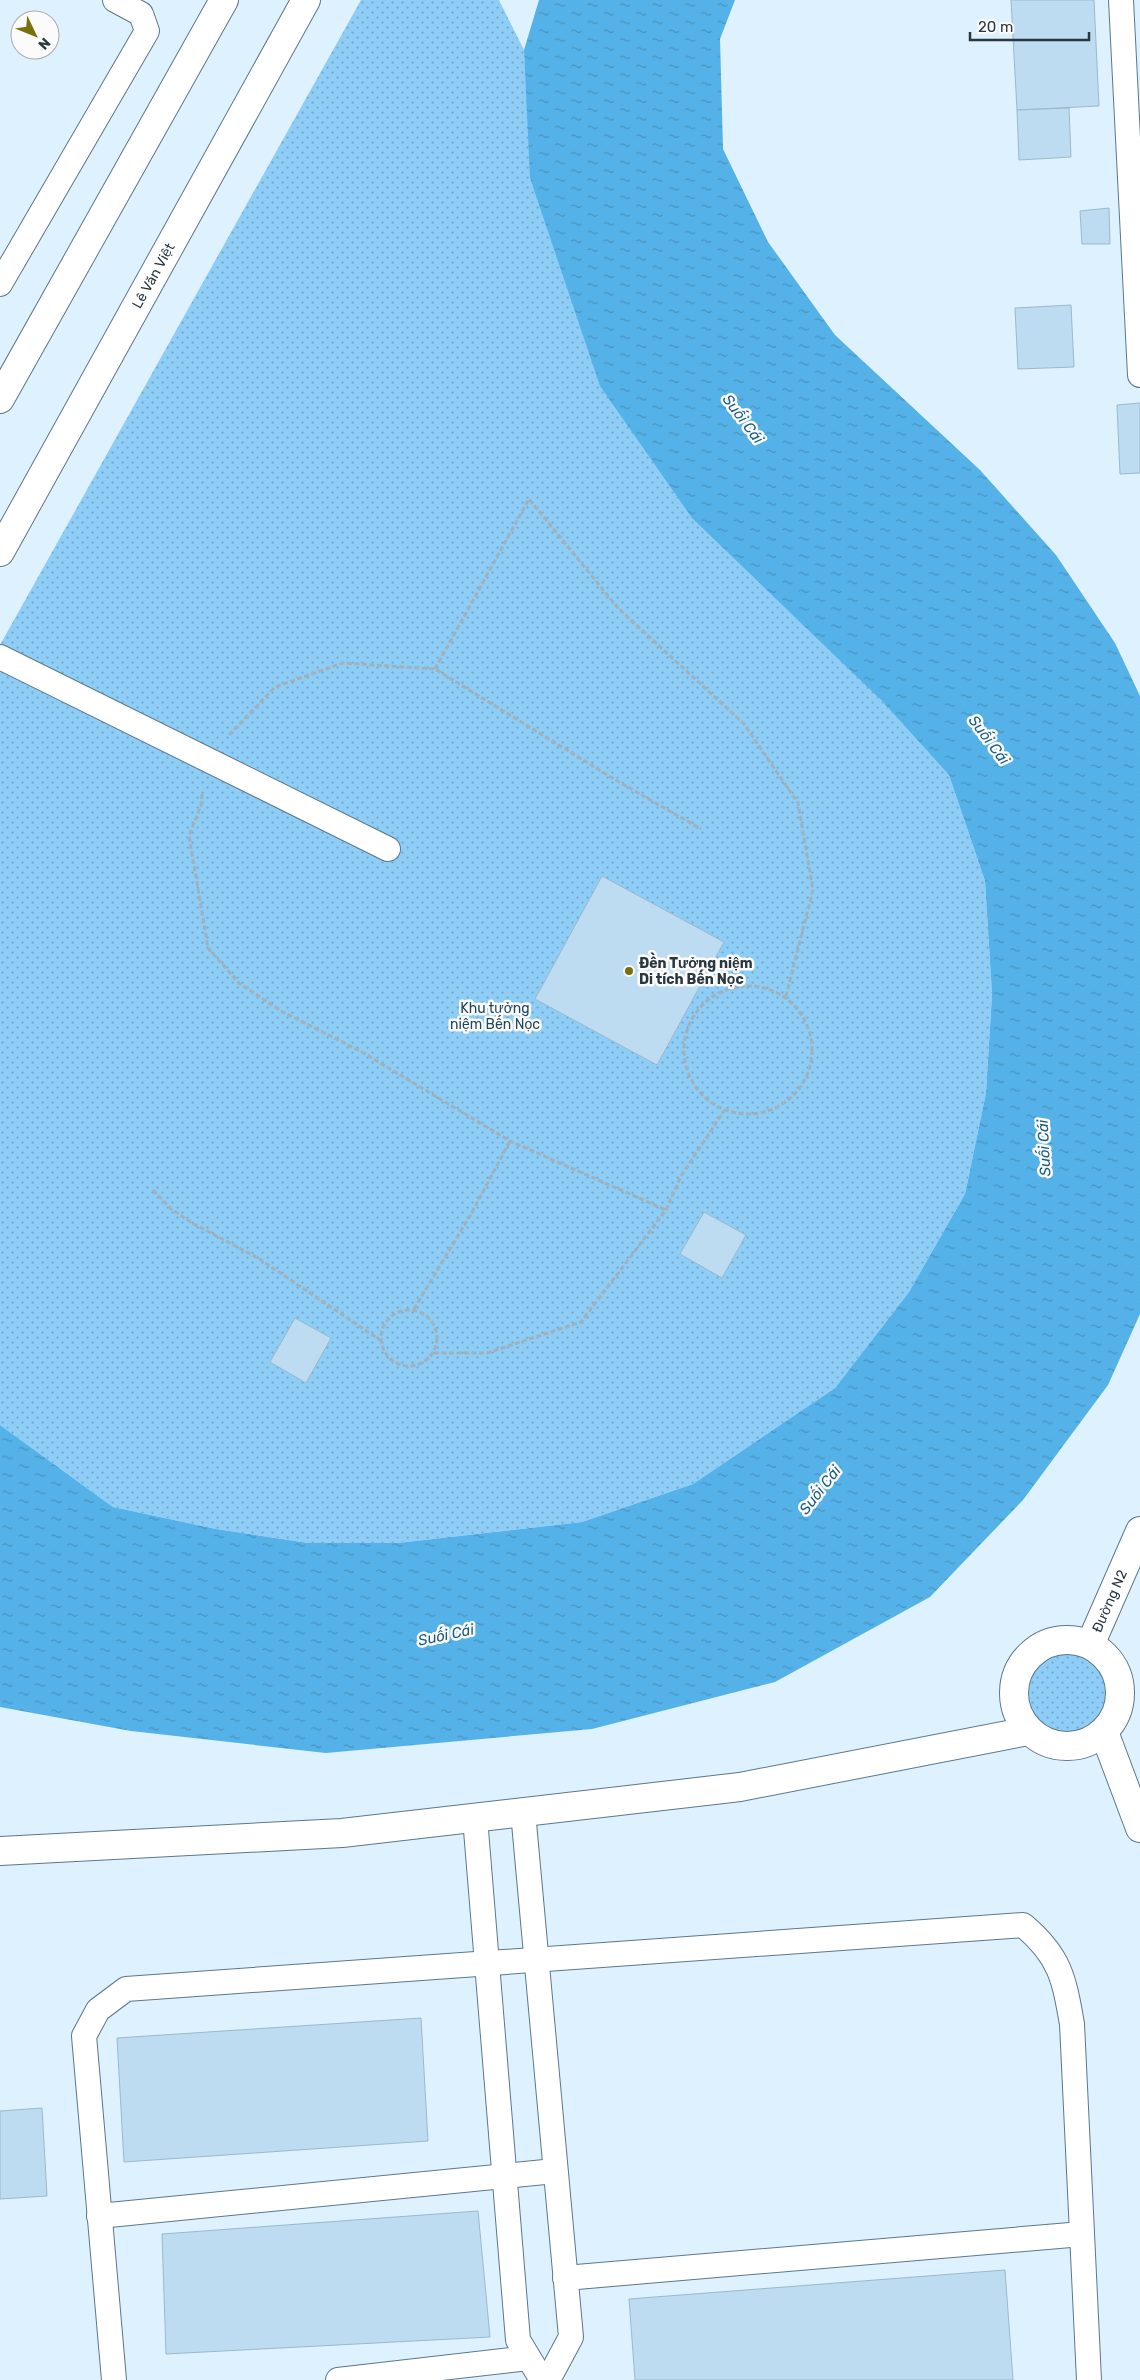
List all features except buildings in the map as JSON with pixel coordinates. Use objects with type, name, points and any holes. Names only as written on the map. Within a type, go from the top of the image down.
[{"type":"street","points":[[0,400],[224,0]]},
{"type":"street","name":"Lê Văn Việt","points":[[0,552],[306,0]]},
{"type":"street","name":"Đường N2","points":[[1090,1645],[1140,1531]]},
{"type":"street","points":[[1072,1640],[1090,1645],[1102,1653],[1112,1664],[1118,1678],[1120,1692],[1113,1720],[1104,1732],[1090,1741],[1074,1746],[1057,1746],[1042,1740],[1028,1731],[1017,1715],[1013,1697],[1015,1679],[1023,1662],[1037,1649],[1054,1641],[1072,1640]]},
{"type":"street","points":[[0,1852],[342,1833],[740,1787],[1028,1731]]},
{"type":"street","points":[[1104,1732],[1140,1828]]},
{"type":"lane","points":[[0,284],[147,31],[141,14],[115,0]]},
{"type":"lane","points":[[1121,0],[1140,375]]},
{"type":"lane","points":[[0,657],[388,849]]},
{"type":"lane","points":[[523,1812],[571,2337],[548,2380]]},
{"type":"lane","points":[[475,1818],[518,2340],[542,2380]]},
{"type":"lane","points":[[114,2380],[84,2036],[98,2010],[126,1989],[1023,1925],[1043,1942],[1064,1979],[1072,2024],[1089,2380]]},
{"type":"lane","points":[[99,2216],[504,2178],[556,2171]]},
{"type":"lane","points":[[565,2278],[1082,2234]]},
{"type":"lane","points":[[338,2380],[528,2358]]},
{"type":"path","points":[[435,669],[529,499],[618,608],[744,724],[798,803],[813,890],[786,996]]},
{"type":"path","points":[[666,1210],[510,1141],[362,1052],[282,1011],[239,983],[208,948],[189,836],[201,804],[206,758],[275,687],[343,663],[435,669],[614,779],[701,829]]},
{"type":"path","points":[[757,985],[786,996],[807,1020],[814,1050],[806,1081],[785,1105],[756,1116],[724,1112],[698,1094],[684,1066],[684,1034],[700,1006],[725,989],[757,985]]},
{"type":"path","points":[[434,1353],[487,1353],[581,1322],[666,1210],[681,1176],[724,1112]]},
{"type":"path","points":[[414,1309],[471,1214],[510,1141]]},
{"type":"path","points":[[153,1190],[171,1209],[194,1224],[258,1258],[380,1340]]},
{"type":"path","points":[[414,1309],[430,1318],[438,1334],[434,1353],[420,1365],[402,1366],[386,1357],[380,1340],[384,1323],[396,1312],[414,1309]]},
{"type":"green space","name":"Khu tưởng niệm Bến Nọc","points":[[361,0],[499,0],[524,50],[532,185],[880,699],[949,775],[985,881],[992,994],[986,1093],[965,1194],[909,1292],[835,1388],[693,1484],[582,1522],[398,1543],[308,1543],[216,1529],[113,1507],[0,1425],[0,645]]},
{"type":"green space","points":[[1058,1652],[1074,1652],[1089,1659],[1100,1670],[1107,1685],[1104,1709],[1095,1722],[1074,1734],[1058,1734],[1043,1727],[1032,1716],[1025,1701],[1025,1685],[1032,1670],[1043,1659]]},
{"type":"water","name":"Suối Cái","points":[[539,0],[735,0],[720,39],[723,149],[768,242],[835,335],[980,470],[1056,555],[1115,643],[1140,696],[1140,1314],[1108,1385],[1023,1500],[930,1597],[775,1682],[592,1729],[326,1753],[131,1731],[0,1707],[0,1425],[113,1507],[216,1529],[308,1543],[398,1543],[582,1522],[693,1484],[835,1388],[909,1292],[965,1194],[986,1093],[992,994],[985,881],[949,775],[880,699],[692,518],[600,386],[530,178],[524,50]]},
{"type":"place","name":"Đền Tưởng niệm Di tích Bến Nọc","points":[[629,971]]}]
